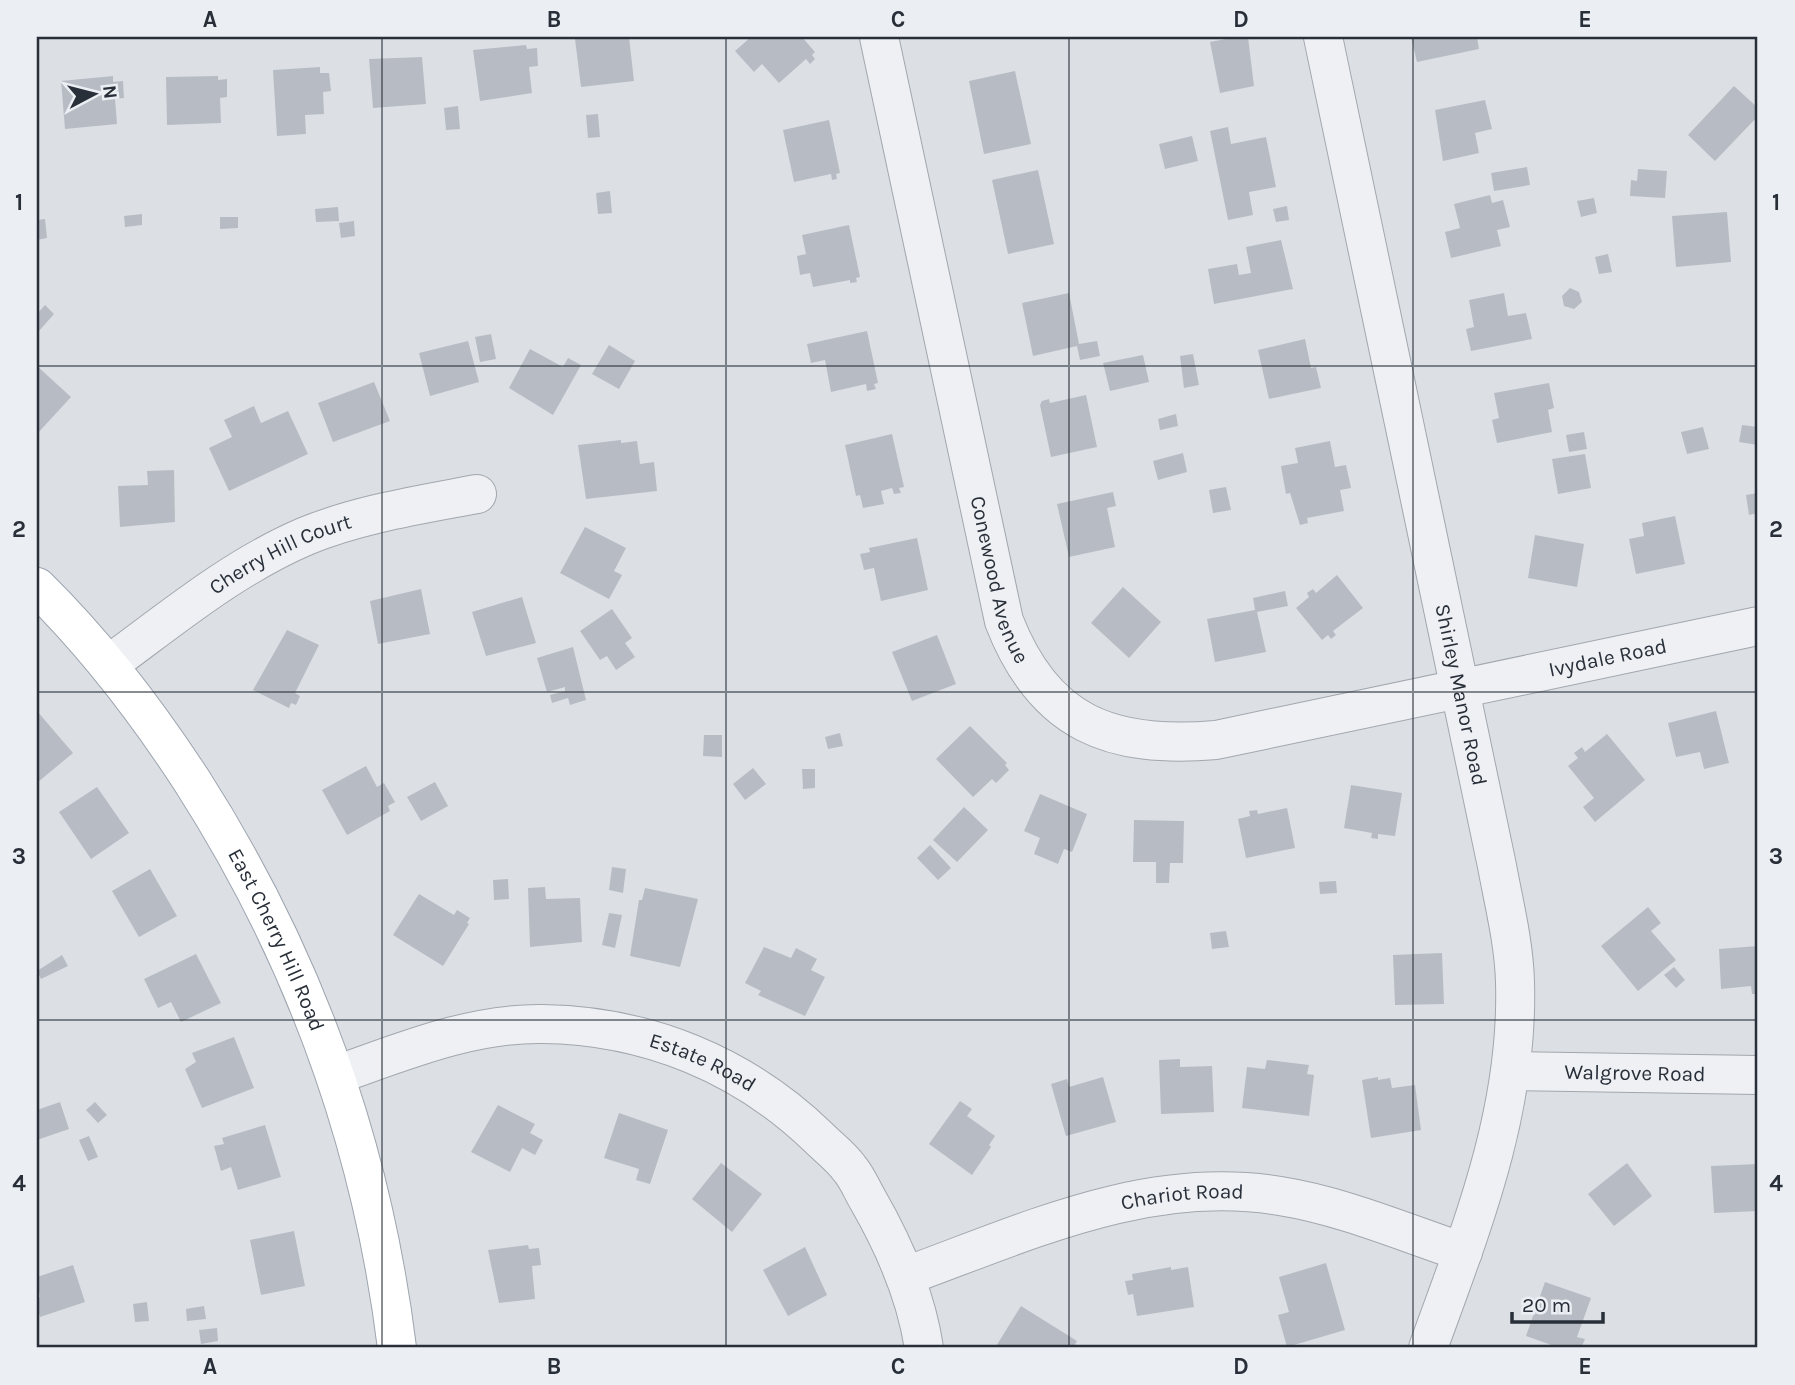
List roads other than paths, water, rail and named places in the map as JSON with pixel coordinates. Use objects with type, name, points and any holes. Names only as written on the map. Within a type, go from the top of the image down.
[{"type":"main road","name":"East Cherry Hill Road","points":[[37,587],[108,665],[167,743],[215,818],[261,899],[299,980],[336,1075],[363,1163],[388,1275],[397,1348]]},
{"type":"street","name":"Conewood Avenue","points":[[879,37],[1004,621],[1015,649],[1033,678],[1060,704],[1094,727],[1130,740],[1169,744],[1216,740],[1458,688]]},
{"type":"street","name":"Shirley Manor Road","points":[[1323,37],[1509,928],[1515,982],[1511,1072],[1504,1121],[1487,1183],[1428,1348]]},
{"type":"street","name":"Cherry Hill Court","points":[[108,665],[255,561],[306,536],[377,513],[477,494]]},
{"type":"street","name":"Ivydale Road","points":[[1458,688],[1758,626]]},
{"type":"street","name":"Estate Road","points":[[336,1075],[433,1041],[489,1028],[540,1024],[596,1027],[650,1038],[705,1058],[758,1087],[802,1122],[850,1169],[906,1276],[924,1348]]},
{"type":"street","name":"Walgrove Road","points":[[1511,1072],[1758,1075]]},
{"type":"street","name":"Chariot Road","points":[[906,1276],[1078,1213],[1132,1199],[1185,1192],[1229,1191],[1279,1196],[1334,1208],[1463,1252]]}]
